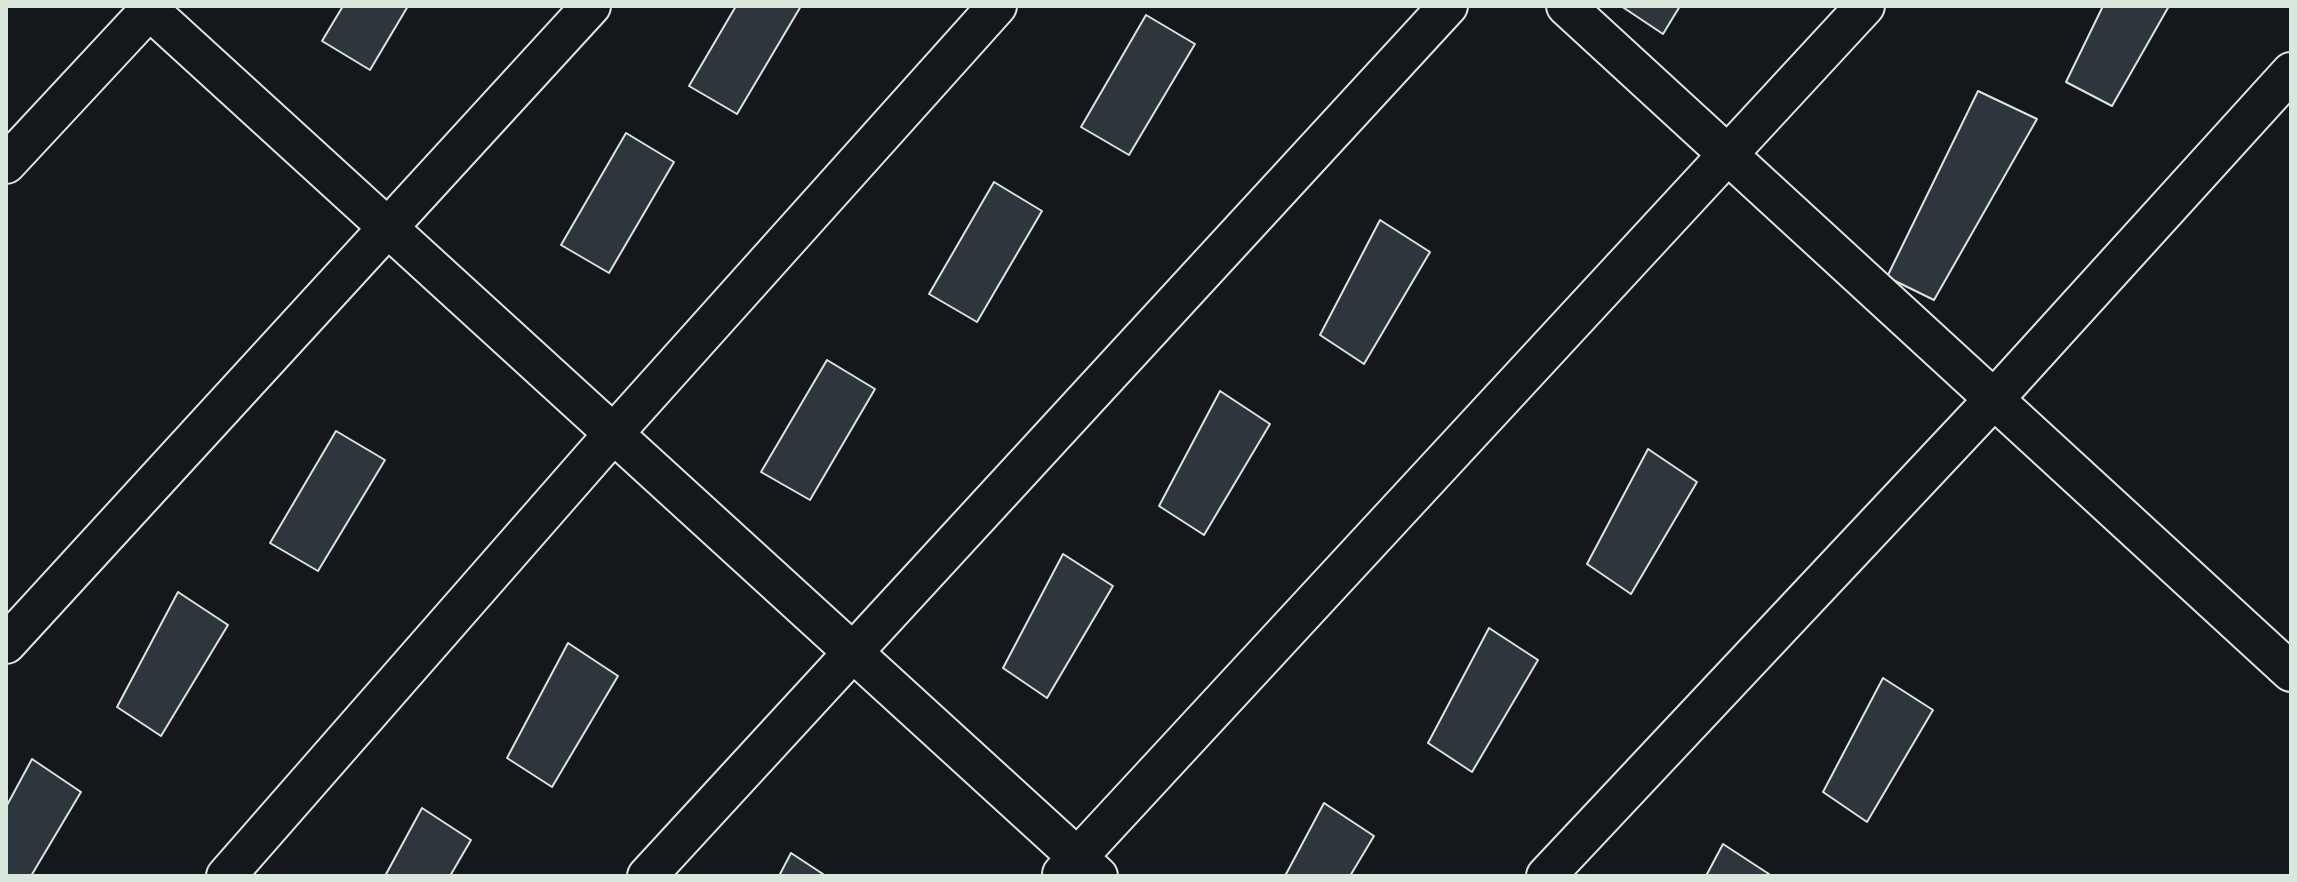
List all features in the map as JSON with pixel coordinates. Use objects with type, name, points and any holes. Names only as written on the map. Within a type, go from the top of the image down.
[{"type":"street","points":[[6,644],[591,6]]},
{"type":"street","points":[[226,876],[614,433],[997,6]]},
{"type":"street","points":[[647,876],[1448,6]]},
{"type":"street","points":[[1566,6],[2291,672]]},
{"type":"street","points":[[6,164],[149,7],[852,651],[1079,870],[1865,6]]},
{"type":"street","points":[[1546,876],[1995,398],[2291,72]]},
{"type":"building","points":[[343,6],[408,6],[370,70],[322,41]]},
{"type":"building","points":[[736,6],[801,6],[737,114],[689,86]]},
{"type":"building","points":[[1621,6],[1680,6],[1663,34]]},
{"type":"building","points":[[2103,6],[2169,6],[2112,106],[2066,82]]},
{"type":"building","points":[[1146,15],[1195,44],[1129,155],[1081,127]]},
{"type":"building","points":[[1978,91],[2037,119],[1934,300],[1887,277]]},
{"type":"building","points":[[626,133],[674,162],[609,273],[561,245]]},
{"type":"building","points":[[994,182],[1042,211],[977,322],[929,294]]},
{"type":"building","points":[[1380,220],[1430,252],[1364,364],[1320,335]]},
{"type":"building","points":[[827,360],[875,389],[810,500],[761,472]]},
{"type":"building","points":[[1220,391],[1270,424],[1204,535],[1159,506]]},
{"type":"building","points":[[336,431],[385,460],[318,571],[270,543]]},
{"type":"building","points":[[1648,449],[1697,482],[1631,594],[1587,564]]},
{"type":"building","points":[[1063,554],[1113,586],[1047,698],[1003,668]]},
{"type":"building","points":[[178,592],[228,625],[161,736],[117,707]]},
{"type":"building","points":[[1489,628],[1538,660],[1472,772],[1428,743]]},
{"type":"building","points":[[568,643],[618,676],[552,787],[507,758]]},
{"type":"building","points":[[1883,678],[1933,710],[1867,822],[1823,792]]},
{"type":"building","points":[[32,759],[81,792],[31,876],[6,876],[6,807]]},
{"type":"building","points":[[1324,803],[1374,836],[1350,876],[1285,876]]},
{"type":"building","points":[[422,808],[471,840],[450,876],[385,876]]},
{"type":"building","points":[[1723,844],[1772,876],[1706,876]]},
{"type":"building","points":[[791,853],[826,876],[779,876]]}]
